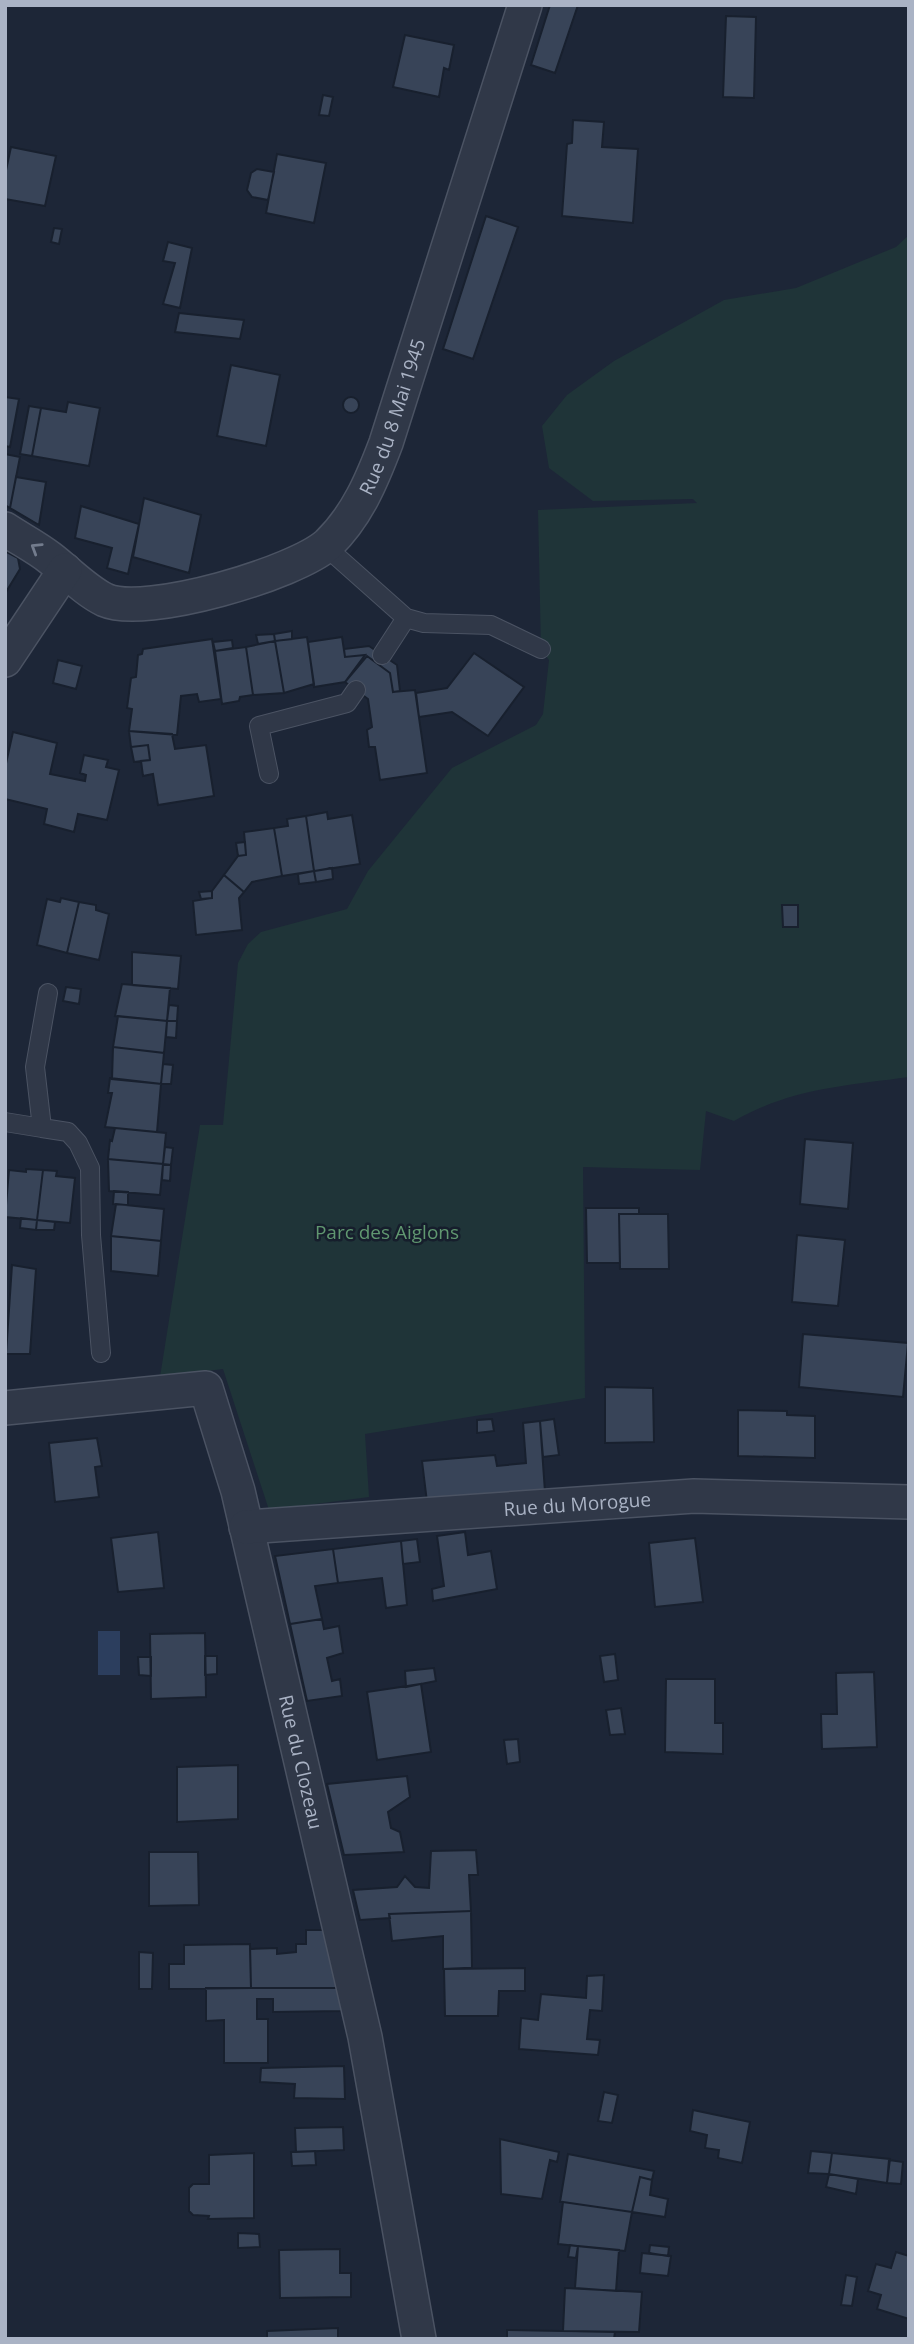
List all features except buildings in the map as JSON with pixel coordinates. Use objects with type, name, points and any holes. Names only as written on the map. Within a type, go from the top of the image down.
[{"type":"street","name":"Rue du 8 Mai 1945","points":[[5,529],[65,569],[104,600],[124,605],[148,604],[248,582],[290,566],[325,546],[345,527],[370,485],[525,5]]},
{"type":"street","points":[[5,660],[65,569]]},
{"type":"street","name":"Rue du Clozeau","points":[[5,1408],[206,1388],[238,1491],[365,2038],[419,2339]]},
{"type":"street","name":"Rue du Morogue","points":[[246,1527],[694,1496],[909,1502]]},
{"type":"lane","points":[[325,546],[406,618],[424,623],[491,625],[541,649]]},
{"type":"lane","points":[[382,655],[406,618]]},
{"type":"lane","points":[[269,774],[259,726],[346,703],[356,690]]},
{"type":"lane","points":[[42,1128],[35,1067],[48,993]]},
{"type":"lane","points":[[5,1122],[68,1132],[78,1143],[90,1168],[91,1235],[102,1353]]},
{"type":"green space","name":"Parc des Aiglons","points":[[909,235],[909,1077],[840,1086],[798,1095],[777,1101],[734,1121],[706,1111],[700,1170],[583,1167],[585,1398],[365,1434],[369,1497],[269,1510],[223,1369],[160,1377],[200,1125],[223,1125],[238,963],[248,944],[261,932],[347,909],[368,871],[452,768],[536,725],[543,714],[549,660],[541,649],[538,510],[697,503],[693,499],[593,501],[549,468],[542,426],[567,395],[614,361],[724,300],[796,288],[896,247]]},
{"type":"water","points":[[98,1631],[120,1631],[120,1675],[98,1675]]}]
